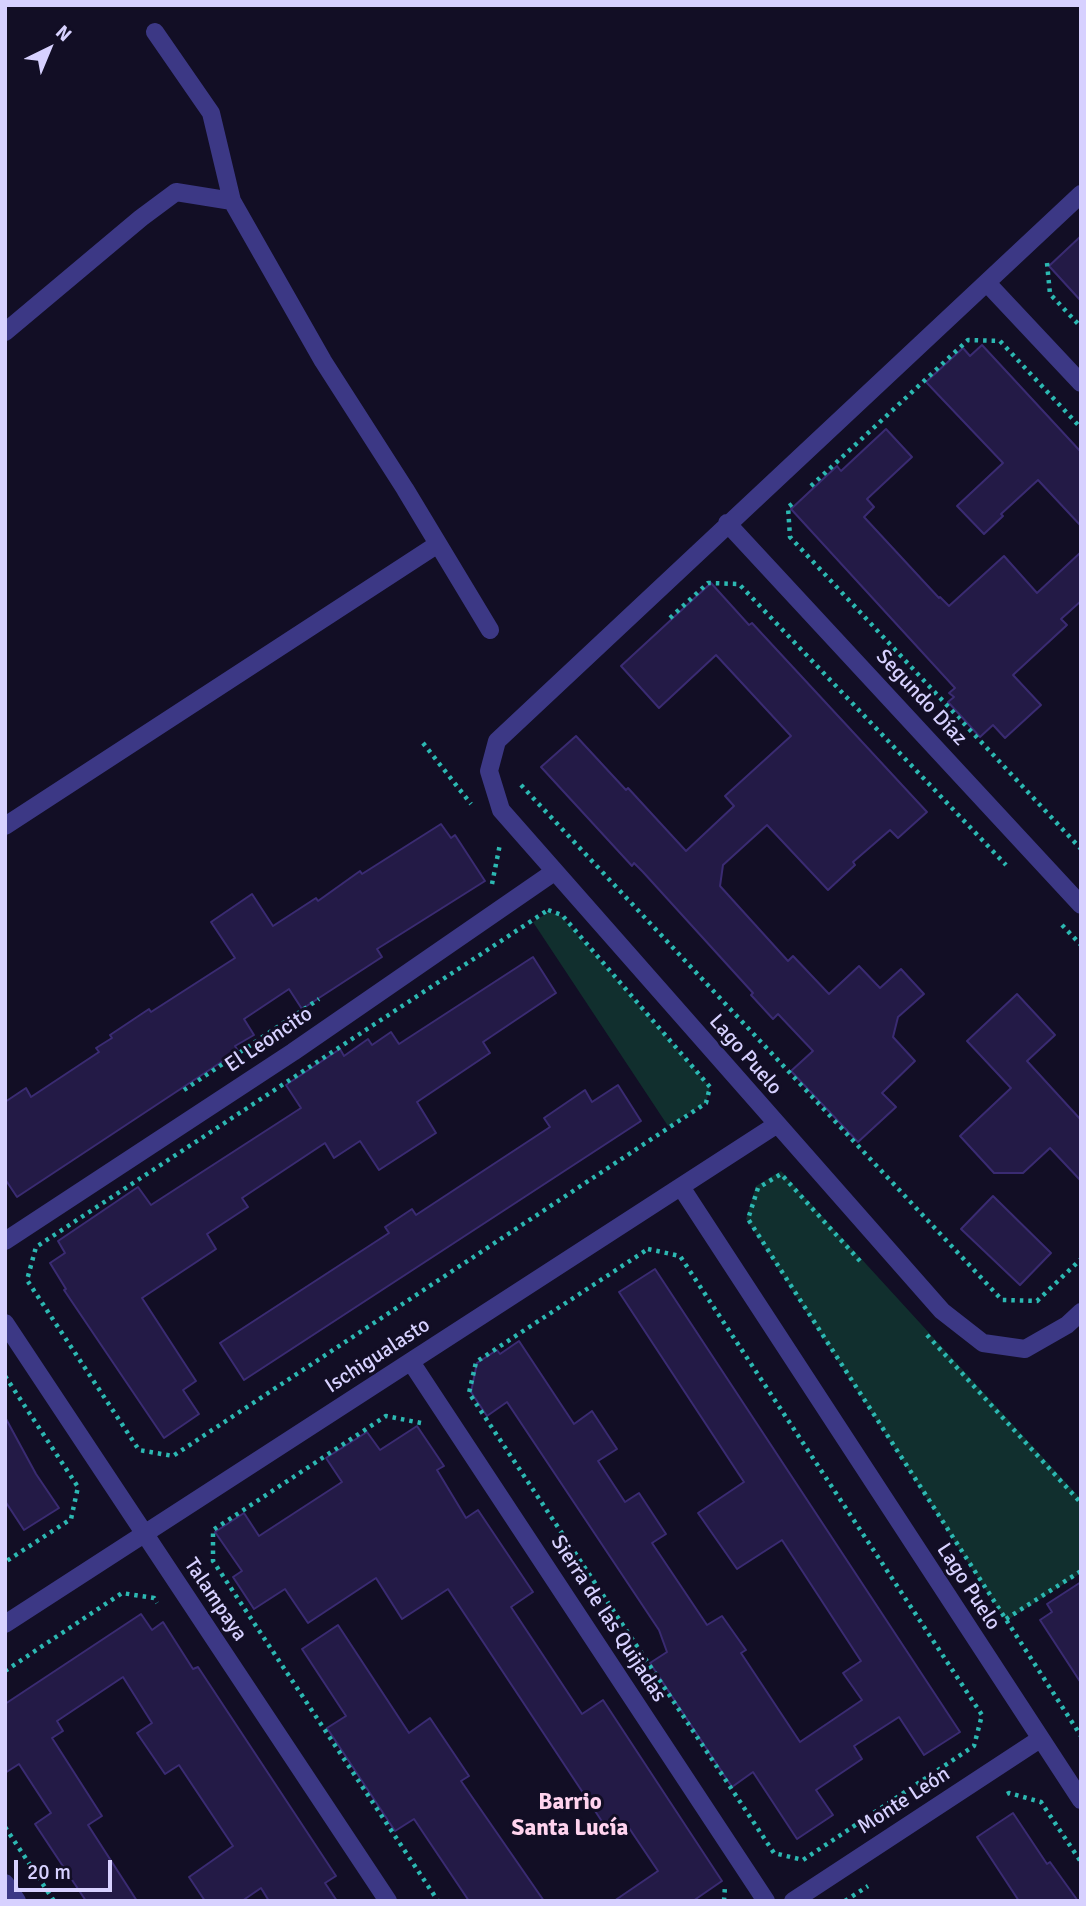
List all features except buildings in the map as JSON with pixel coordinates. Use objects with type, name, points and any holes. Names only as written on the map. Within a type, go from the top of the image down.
[{"type":"street","points":[[155,32],[211,113],[232,201],[323,361],[490,630]]},
{"type":"street","points":[[5,332],[176,192],[232,201]]},
{"type":"street","points":[[727,523],[1081,194]]},
{"type":"street","points":[[987,284],[1081,383]]},
{"type":"street","name":"Lago Puelo","points":[[727,523],[497,741],[489,771],[501,810],[942,1311],[983,1343],[1025,1349],[1067,1325],[1081,1312]]},
{"type":"street","name":"Segundo Díaz","points":[[727,523],[1081,905]]},
{"type":"street","points":[[5,826],[438,544]]},
{"type":"street","name":"El Leoncito","points":[[5,1241],[293,1052],[554,872]]},
{"type":"street","name":"Ischigualasto","points":[[5,1624],[776,1125]]},
{"type":"street","name":"Lago Puelo","points":[[681,1187],[1081,1800]]},
{"type":"street","name":"Talampaya","points":[[5,1323],[388,1901]]},
{"type":"street","name":"Sierra de las Quijadas","points":[[411,1362],[766,1901]]},
{"type":"street","name":"Monte León","points":[[793,1901],[1040,1739]]},
{"type":"street","points":[[5,1883],[17,1901]]},
{"type":"path","points":[[1046,264],[1050,294],[1081,327]]},
{"type":"path","points":[[808,489],[968,340],[1000,341],[1081,428]]},
{"type":"path","points":[[798,498],[788,507],[790,537],[1081,849]]},
{"type":"path","points":[[668,620],[708,583],[739,584],[1014,875]]},
{"type":"path","points":[[423,743],[475,808]]},
{"type":"path","points":[[519,782],[1002,1300],[1037,1301],[1081,1259]]},
{"type":"path","points":[[481,892],[492,884],[500,841]]},
{"type":"path","points":[[548,910],[562,915],[710,1087],[706,1104],[173,1456],[139,1450],[27,1280],[36,1247],[548,910]]},
{"type":"path","points":[[1062,925],[1081,945]]},
{"type":"path","points":[[179,1093],[330,992]]},
{"type":"path","points":[[865,1266],[781,1174],[758,1188],[748,1219],[1081,1736]]},
{"type":"path","points":[[648,1249],[680,1256],[982,1715],[974,1746],[803,1860],[774,1853],[469,1393],[476,1362],[648,1249]]},
{"type":"path","points":[[921,1328],[1081,1503]]},
{"type":"path","points":[[5,1376],[78,1487],[71,1519],[5,1562]]},
{"type":"path","points":[[424,1424],[386,1416],[213,1530],[213,1561],[438,1901]]},
{"type":"path","points":[[1006,1619],[1081,1571]]},
{"type":"path","points":[[5,1671],[122,1593],[154,1598],[162,1610]]},
{"type":"path","points":[[997,1800],[1009,1793],[1041,1802],[1081,1862]]},
{"type":"path","points":[[5,1827],[54,1901]]},
{"type":"path","points":[[845,1901],[869,1885]]},
{"type":"green space","points":[[549,912],[561,916],[710,1087],[706,1103],[668,1126],[533,922]]},
{"type":"green space","points":[[781,1171],[1081,1499],[1081,1573],[1006,1621],[746,1219],[756,1186]]},
{"type":"district","name":"Barrio Santa Lucía","points":[[570,1816]]}]
